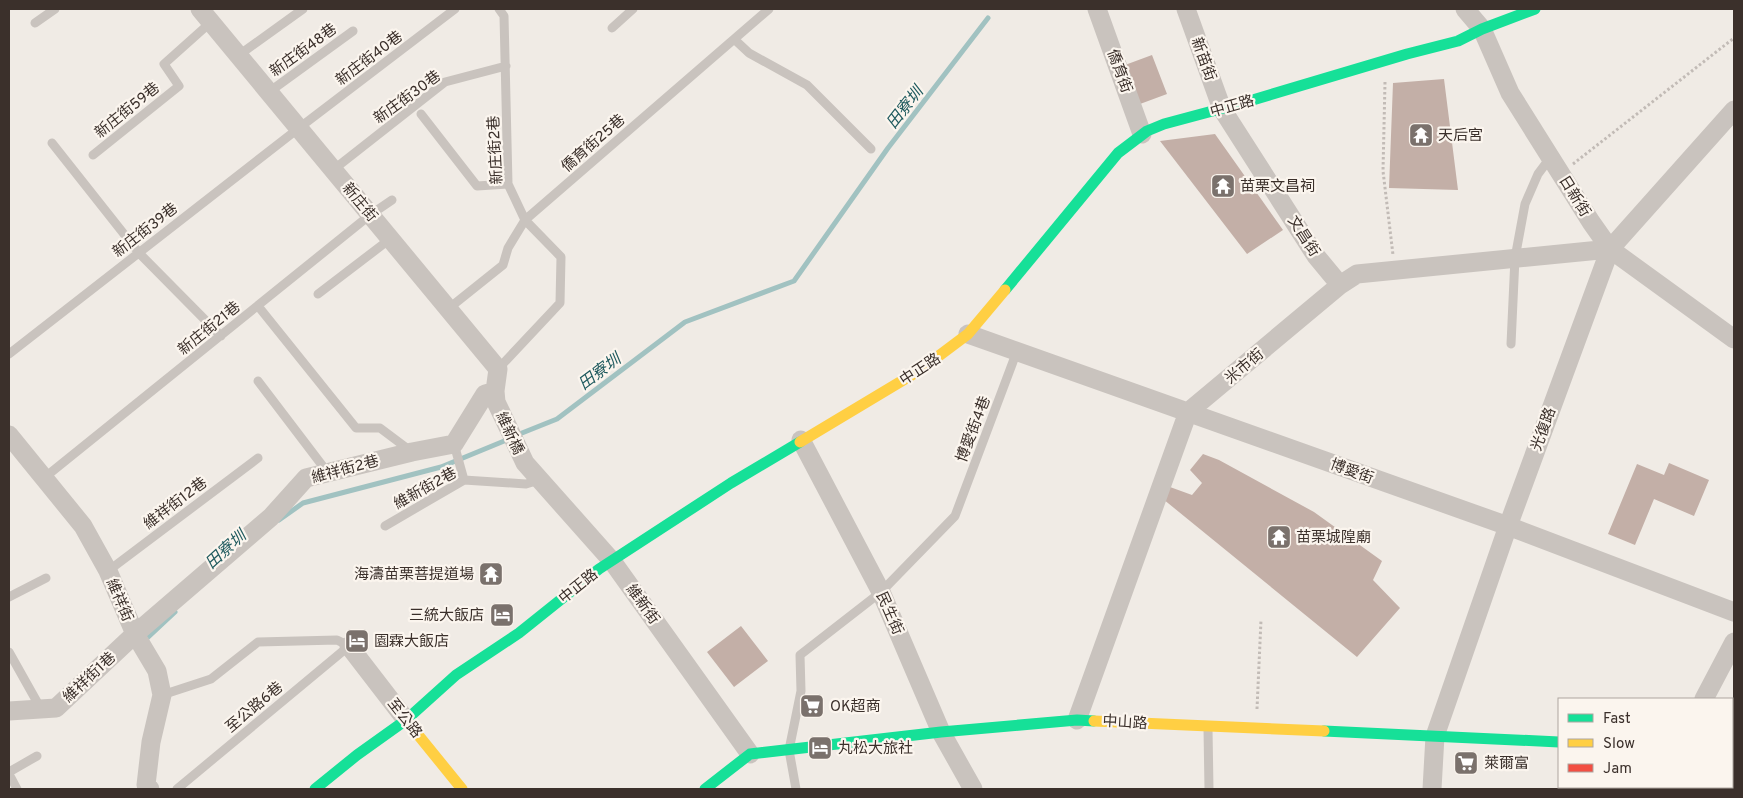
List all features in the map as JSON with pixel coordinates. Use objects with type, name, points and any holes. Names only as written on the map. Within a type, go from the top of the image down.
[{"type":"street","name":"僑育街","points":[[1097,9],[1142,134]]},
{"type":"street","name":"新苗街","points":[[1186,9],[1222,108]]},
{"type":"street","name":"日新街","points":[[1465,9],[1482,29],[1510,93],[1610,249],[1734,339]]},
{"type":"street","name":"中正路","points":[[315,789],[406,720],[456,675],[519,633],[598,569],[731,483],[920,370],[968,334],[1118,153],[1142,134],[1164,124],[1458,41],[1482,29],[1535,9]]},
{"type":"street","name":"新庄街","points":[[205,15],[498,370]]},
{"type":"street","name":"文昌街","points":[[1222,108],[1316,256],[1340,285]]},
{"type":"street","name":"光復路","points":[[1432,789],[1435,736],[1508,526],[1610,249],[1734,110]]},
{"type":"street","name":"米市街","points":[[1188,412],[1340,285],[1358,274],[1610,249]]},
{"type":"street","name":"博愛街","points":[[968,334],[1508,526],[1734,612]]},
{"type":"street","points":[[454,444],[485,394],[495,397],[498,370]]},
{"type":"street","name":"維新橋","points":[[495,397],[525,463]]},
{"type":"street","points":[[1077,720],[1188,412]]},
{"type":"street","name":"維祥街","points":[[9,436],[83,526],[108,571],[134,634],[157,671],[162,695],[151,742],[146,785],[150,789]]},
{"type":"street","name":"民生街","points":[[801,440],[881,592],[941,732],[973,789]]},
{"type":"street","name":"維祥街2巷","points":[[134,634],[271,517],[306,478],[412,452],[454,444]]},
{"type":"street","name":"維新街","points":[[525,463],[612,560],[750,754]]},
{"type":"street","name":"維祥街1巷","points":[[9,711],[56,708],[134,634]]},
{"type":"street","points":[[1705,698],[1734,642]]},
{"type":"street","name":"至公路","points":[[349,646],[462,789]]},
{"type":"street","name":"中山路","points":[[750,754],[941,732],[1077,720],[1558,742]]},
{"type":"street","points":[[705,789],[750,754]]},
{"type":"lane","points":[[35,23],[56,9]]},
{"type":"lane","points":[[239,55],[303,9]]},
{"type":"lane","name":"新庄街40巷","points":[[299,128],[455,9]]},
{"type":"lane","name":"新庄街2巷","points":[[498,370],[560,303],[561,256],[525,220],[508,184],[504,16],[499,9]]},
{"type":"lane","points":[[612,28],[633,9]]},
{"type":"lane","name":"僑育街25巷","points":[[448,309],[503,265],[508,248],[525,220],[769,9]]},
{"type":"lane","name":"新庄街59巷","points":[[93,155],[179,86],[164,64],[205,15]]},
{"type":"lane","name":"新庄街48巷","points":[[269,92],[353,31]]},
{"type":"lane","points":[[734,39],[749,53],[807,85],[871,149]]},
{"type":"lane","name":"新庄街30巷","points":[[333,170],[445,82],[506,66]]},
{"type":"lane","points":[[421,114],[477,186],[508,184]]},
{"type":"lane","name":"新庄街39巷","points":[[9,354],[299,128]]},
{"type":"lane","points":[[52,144],[139,253],[221,336]]},
{"type":"lane","points":[[1511,344],[1515,258],[1525,204],[1538,174],[1551,157]]},
{"type":"lane","name":"新庄街21巷","points":[[44,478],[370,215],[392,200]]},
{"type":"lane","points":[[318,294],[390,239]]},
{"type":"lane","points":[[258,306],[356,428],[380,428],[412,452]]},
{"type":"lane","name":"博愛街4巷","points":[[881,592],[954,516],[1017,351]]},
{"type":"lane","points":[[258,382],[328,473]]},
{"type":"lane","points":[[454,444],[464,480]]},
{"type":"lane","name":"維祥街12巷","points":[[108,571],[258,458]]},
{"type":"lane","name":"維新街2巷","points":[[385,526],[464,480],[526,484],[539,480]]},
{"type":"lane","points":[[9,597],[46,578]]},
{"type":"lane","points":[[796,789],[790,750],[801,691],[800,654],[881,592]]},
{"type":"lane","points":[[162,695],[211,679],[258,642],[337,640],[349,646]]},
{"type":"lane","name":"至公路6巷","points":[[177,789],[349,646]]},
{"type":"lane","points":[[9,652],[41,709]]},
{"type":"lane","points":[[1208,726],[1209,789]]},
{"type":"lane","points":[[17,789],[9,773],[37,756]]},
{"type":"path","points":[[1561,173],[1734,38]]},
{"type":"path","points":[[1384,61],[1386,72],[1383,170],[1395,271]]},
{"type":"path","points":[[1256,727],[1261,620]]},
{"type":"building","points":[[1152,55],[1167,94],[1140,104],[1125,65]]},
{"type":"building","name":"天后宮","points":[[1444,79],[1458,190],[1389,188],[1393,83]]},
{"type":"building","name":"苗栗文昌祠","points":[[1215,134],[1283,230],[1247,254],[1160,141]]},
{"type":"building","name":"苗栗城隍廟","points":[[1203,454],[1219,460],[1314,512],[1382,561],[1373,580],[1400,608],[1357,657],[1163,499],[1170,487],[1192,495],[1202,483],[1190,470]]},
{"type":"building","points":[[1669,463],[1709,480],[1694,516],[1654,499],[1635,545],[1608,534],[1637,464],[1664,475]]},
{"type":"building","points":[[741,626],[768,661],[734,687],[707,652]]},
{"type":"waterway","name":"田寮圳","points":[[517,435],[557,419],[685,322],[794,281],[888,148],[988,18]]},
{"type":"waterway","name":"田寮圳","points":[[279,520],[303,503],[441,467],[509,439]]},
{"type":"waterway","name":"田寮圳","points":[[144,641],[175,612]]},
{"type":"traffic: fast","points":[[1005,290],[1118,153],[1147,131],[1164,124],[1458,41],[1482,29],[1535,9]]},
{"type":"traffic: fast","points":[[315,789],[357,755],[406,720],[456,675],[519,633],[599,569],[731,483],[800,442]]},
{"type":"traffic: fast","points":[[705,789],[750,754],[941,732],[1077,720],[1094,721]]},
{"type":"traffic: fast","points":[[1324,731],[1558,742]]},
{"type":"traffic: slow","points":[[800,442],[920,370],[968,334],[1005,290]]},
{"type":"traffic: slow","points":[[406,720],[462,789]]},
{"type":"traffic: slow","points":[[1094,721],[1324,731]]},
{"type":"place","name":"天后宮","points":[[1421,135]]},
{"type":"place","name":"苗栗文昌祠","points":[[1223,186]]},
{"type":"place","name":"苗栗城隍廟","points":[[1279,537]]},
{"type":"place","name":"海濤苗栗菩提道場","points":[[491,574]]},
{"type":"place","name":"三統大飯店","points":[[502,615]]},
{"type":"place","name":"園霖大飯店","points":[[357,641]]},
{"type":"place","name":"OK超商","points":[[812,706]]},
{"type":"place","name":"丸松大旅社","points":[[820,748]]},
{"type":"place","name":"萊爾富","points":[[1466,763]]}]
